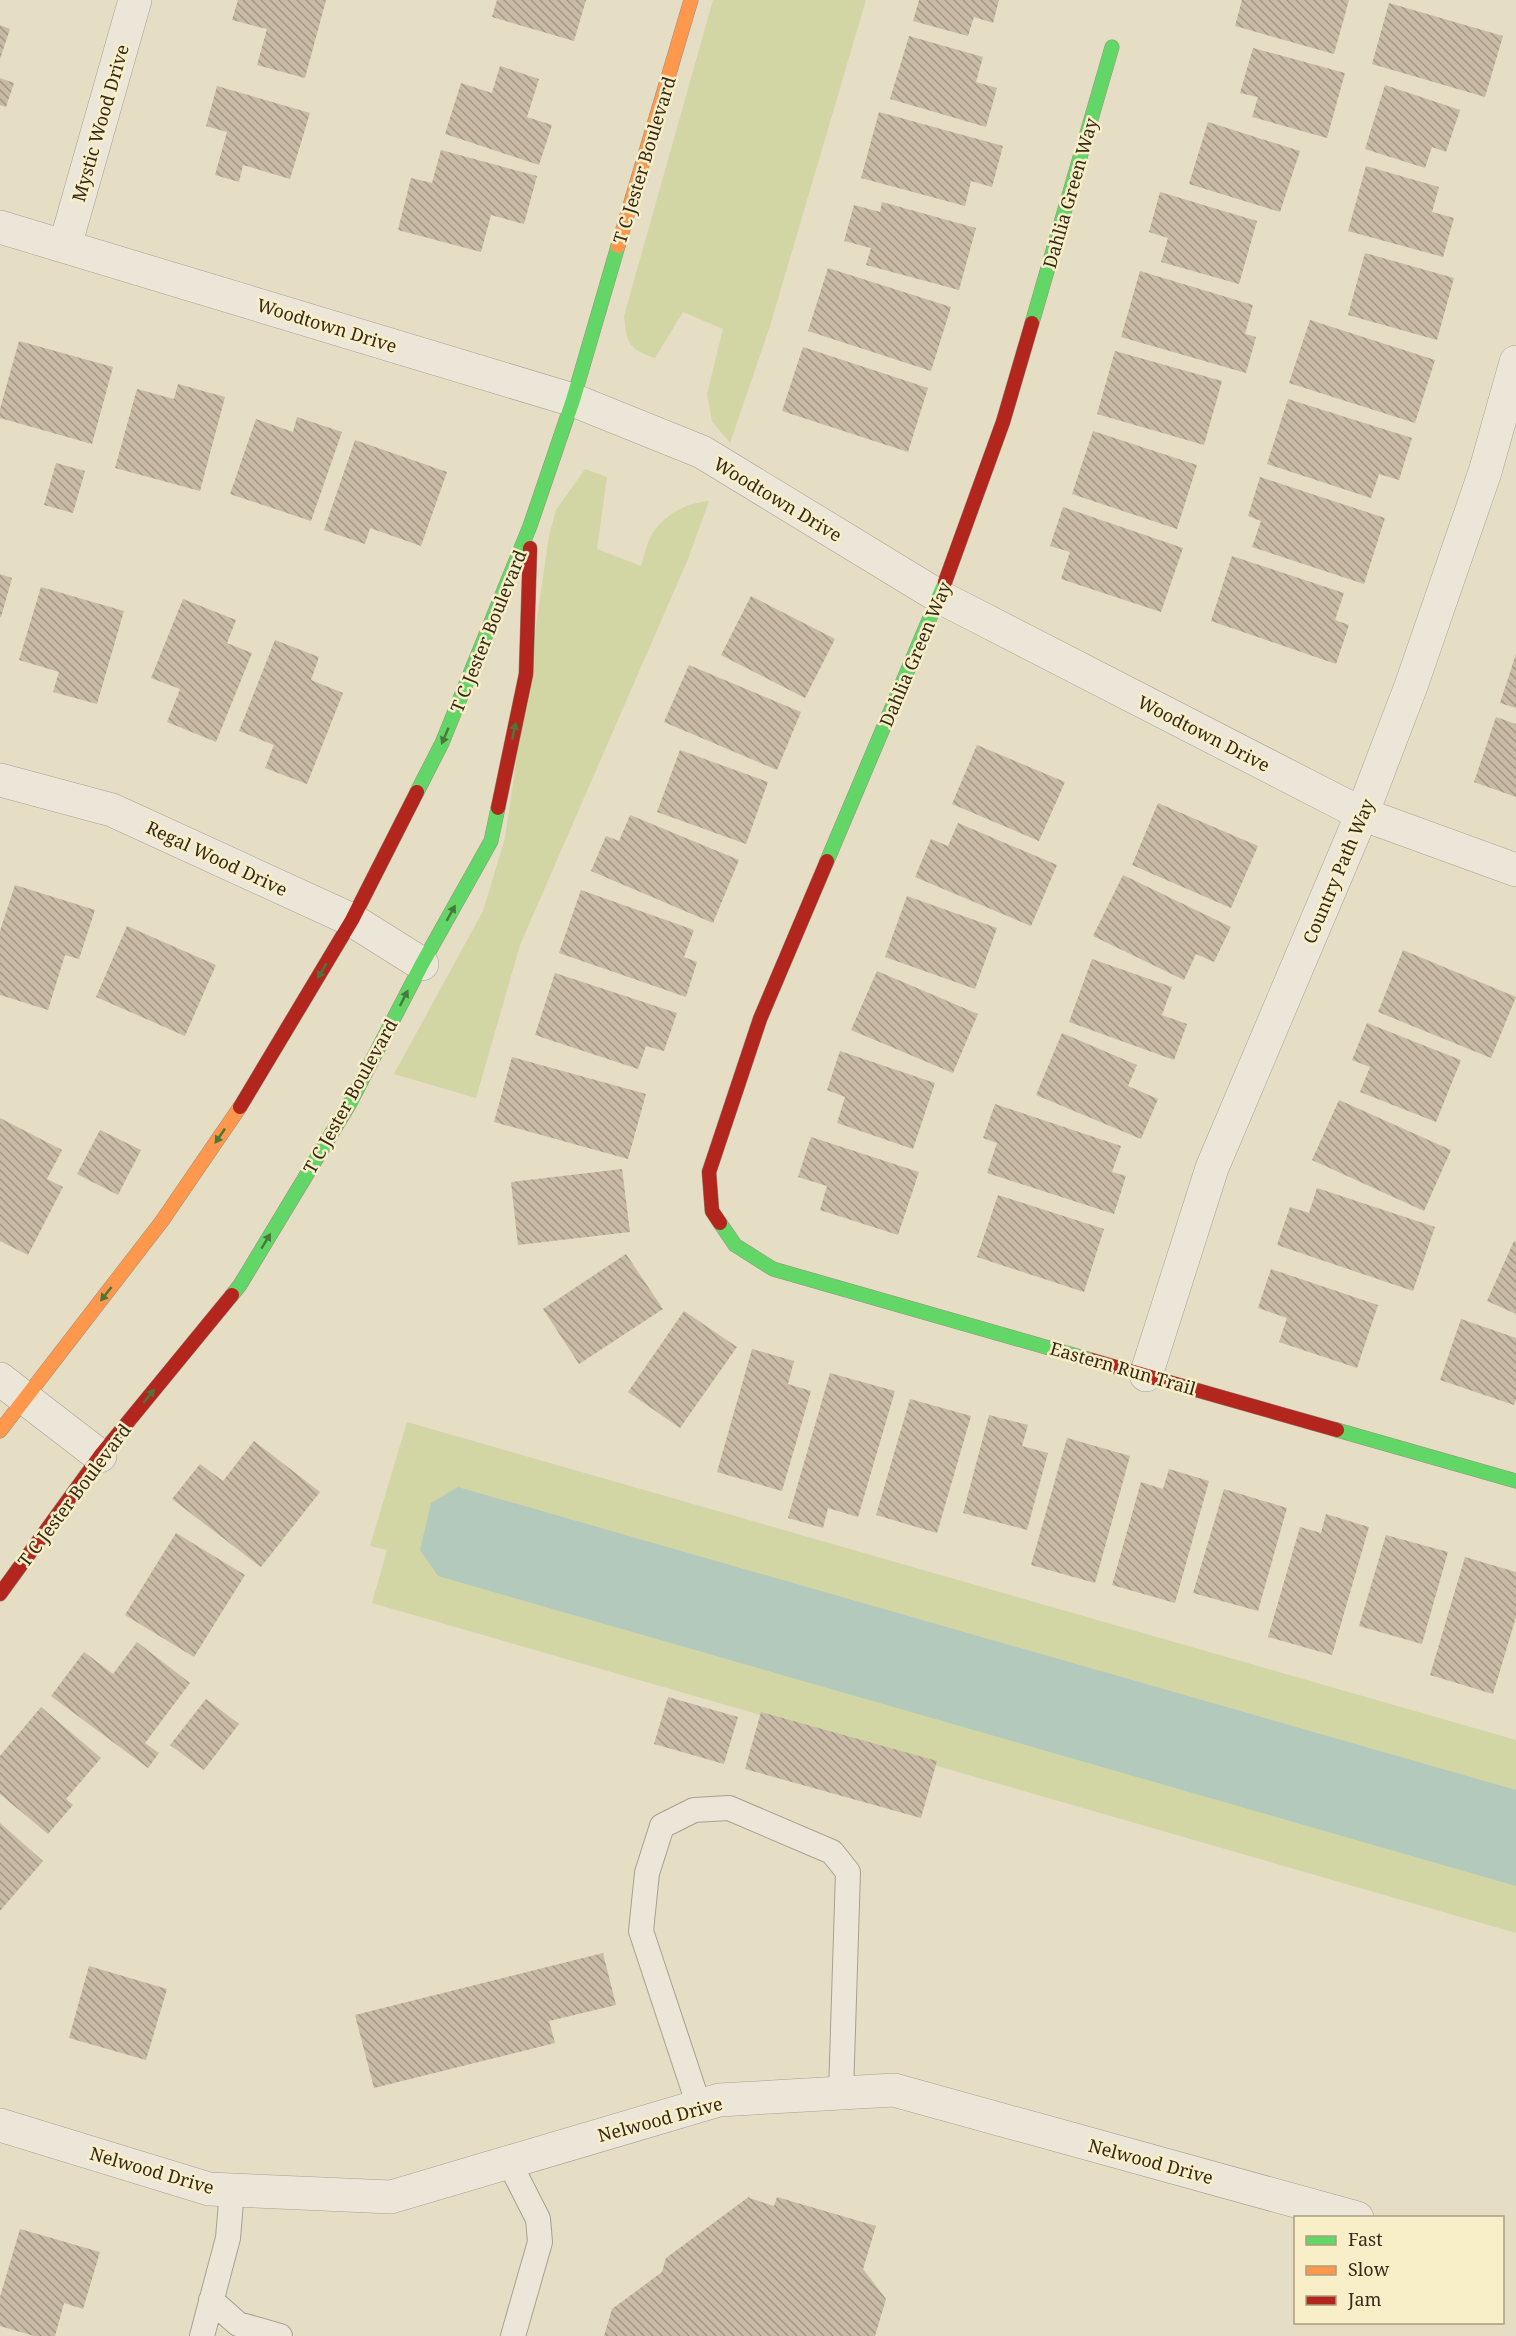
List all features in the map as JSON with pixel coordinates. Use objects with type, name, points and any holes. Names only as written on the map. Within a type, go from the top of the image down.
[{"type":"street","name":"Mystic Wood Drive","points":[[65,246],[135,0]]},
{"type":"street","name":"T C Jester Boulevard","points":[[0,1431],[13,1389],[162,1221],[255,1084],[352,920],[442,743],[530,526],[573,400],[691,0]]},
{"type":"street","name":"Dahlia Green Way","points":[[735,1245],[712,1211],[709,1172],[760,1019],[940,597],[1003,422],[1112,47]]},
{"type":"street","name":"Woodtown Drive","points":[[0,227],[573,400],[702,452],[940,597],[1362,814],[1516,870]]},
{"type":"street","name":"Country Path Way","points":[[1146,1375],[1212,1168],[1362,814],[1411,686],[1485,472],[1516,362]]},
{"type":"street","name":"T C Jester Boulevard","points":[[0,1594],[100,1456],[240,1285],[350,1103],[422,964],[491,841],[526,674],[530,526]]},
{"type":"street","name":"Regal Wood Drive","points":[[0,780],[112,810],[352,920],[422,964]]},
{"type":"street","name":"Eastern Run Trail","points":[[735,1245],[773,1269],[1516,1481]]},
{"type":"street","points":[[13,1389],[100,1456]]},
{"type":"street","name":"Nelwood Drive","points":[[0,2125],[209,2189],[391,2197],[719,2100],[894,2090],[1353,2216]]},
{"type":"lane","points":[[699,2106],[641,1931],[646,1873],[662,1827],[694,1810],[729,1808],[832,1852],[848,1872],[841,2093]]},
{"type":"lane","points":[[509,2162],[538,2218],[540,2242],[513,2336]]},
{"type":"lane","points":[[202,2336],[228,2238],[232,2190]]},
{"type":"lane","points":[[211,2300],[238,2325],[280,2336]]},
{"type":"green space","points":[[713,0],[866,0],[770,326],[730,443],[712,421],[707,394],[723,329],[683,312],[655,358],[630,344],[624,316]]},
{"type":"green space","points":[[585,469],[607,477],[597,549],[641,566],[650,538],[663,521],[684,507],[709,501],[688,559],[520,945],[476,1098],[394,1074],[483,911],[505,838],[549,536],[556,510]]},
{"type":"green space","points":[[407,1422],[1516,1740],[1516,1933],[372,1603],[387,1550],[370,1546]]},
{"type":"shaded area","points":[[458,1487],[1516,1790],[1516,1886],[438,1576],[420,1550],[431,1503]]},
{"type":"building","points":[[238,0],[326,0],[305,78],[257,65],[267,29],[232,20]]},
{"type":"building","points":[[497,0],[586,0],[574,41],[492,17]]},
{"type":"building","points":[[919,0],[999,0],[993,23],[974,17],[968,36],[913,21]]},
{"type":"building","points":[[1242,0],[1349,0],[1334,54],[1235,26]]},
{"type":"building","points":[[1389,3],[1503,36],[1485,97],[1372,64]]},
{"type":"building","points":[[0,25],[10,29],[0,59]]},
{"type":"building","points":[[909,36],[983,57],[976,82],[997,88],[986,127],[890,99]]},
{"type":"building","points":[[1253,48],[1345,73],[1327,138],[1252,117],[1258,97],[1240,93]]},
{"type":"building","points":[[500,66],[539,79],[527,117],[552,125],[539,165],[445,134],[461,83],[492,93]]},
{"type":"building","points":[[0,78],[14,83],[6,107],[0,105]]},
{"type":"building","points":[[1385,85],[1460,110],[1446,152],[1432,147],[1425,168],[1365,149]]},
{"type":"building","points":[[217,86],[310,113],[290,179],[243,165],[239,182],[215,175],[227,132],[206,126]]},
{"type":"building","points":[[879,112],[1003,146],[992,187],[971,181],[965,206],[861,178]]},
{"type":"building","points":[[1208,122],[1300,151],[1280,212],[1189,184]]},
{"type":"building","points":[[441,150],[537,176],[524,224],[491,215],[481,252],[398,230],[411,178],[432,183]]},
{"type":"building","points":[[1366,166],[1439,187],[1432,212],[1454,218],[1443,257],[1348,231]]},
{"type":"building","points":[[1160,192],[1257,221],[1239,284],[1161,262],[1168,238],[1149,232]]},
{"type":"building","points":[[882,202],[976,228],[959,290],[866,265],[871,248],[844,241],[854,205],[880,212]]},
{"type":"building","points":[[1365,253],[1454,278],[1437,340],[1348,315]]},
{"type":"building","points":[[828,268],[951,307],[931,371],[808,331]]},
{"type":"building","points":[[1140,271],[1253,305],[1245,334],[1256,337],[1246,373],[1121,337]]},
{"type":"building","points":[[1310,320],[1435,360],[1415,423],[1289,383]]},
{"type":"building","points":[[19,341],[113,367],[92,444],[0,418],[0,409]]},
{"type":"building","points":[[803,347],[928,388],[908,452],[782,411]]},
{"type":"building","points":[[1115,351],[1222,381],[1204,445],[1097,414]]},
{"type":"building","points":[[178,384],[225,397],[200,491],[115,468],[137,389],[174,399]]},
{"type":"building","points":[[1288,399],[1412,438],[1399,480],[1379,474],[1371,498],[1267,464]]},
{"type":"building","points":[[297,417],[342,432],[311,521],[230,494],[256,419],[293,432]]},
{"type":"building","points":[[1093,431],[1197,465],[1177,529],[1072,494]]},
{"type":"building","points":[[355,440],[447,472],[421,546],[370,528],[365,544],[324,530]]},
{"type":"building","points":[[56,463],[85,471],[73,513],[44,505]]},
{"type":"building","points":[[1260,477],[1385,518],[1364,584],[1252,547],[1261,521],[1248,516]]},
{"type":"building","points":[[1063,507],[1183,548],[1161,612],[1061,579],[1070,552],[1050,546]]},
{"type":"building","points":[[1232,556],[1344,593],[1335,620],[1349,625],[1336,664],[1211,621]]},
{"type":"building","points":[[0,574],[12,578],[1,617],[0,617]]},
{"type":"building","points":[[41,587],[124,611],[97,704],[53,692],[59,672],[19,660]]},
{"type":"building","points":[[751,596],[835,639],[805,698],[721,655]]},
{"type":"building","points":[[183,599],[236,620],[227,643],[252,653],[216,742],[167,722],[180,689],[151,678]]},
{"type":"building","points":[[275,640],[319,657],[311,680],[343,693],[307,784],[265,768],[274,745],[239,731]]},
{"type":"building","points":[[1516,654],[1516,708],[1500,703]]},
{"type":"building","points":[[689,665],[801,712],[777,770],[664,722]]},
{"type":"building","points":[[1496,717],[1516,724],[1516,797],[1474,782]]},
{"type":"building","points":[[977,745],[1065,782],[1039,841],[952,804]]},
{"type":"building","points":[[680,750],[768,782],[746,844],[657,812]]},
{"type":"building","points":[[1158,803],[1258,846],[1231,908],[1132,865]]},
{"type":"building","points":[[630,815],[739,860],[713,923],[591,871],[606,836],[619,841]]},
{"type":"building","points":[[958,823],[1057,865],[1031,926],[915,877],[931,839],[948,846]]},
{"type":"building","points":[[1123,875],[1231,927],[1214,962],[1196,954],[1184,980],[1093,936]]},
{"type":"building","points":[[15,885],[95,910],[79,959],[65,955],[48,1010],[0,995],[0,931]]},
{"type":"building","points":[[581,890],[694,930],[684,957],[697,962],[686,997],[559,953]]},
{"type":"building","points":[[907,896],[997,928],[975,989],[885,957]]},
{"type":"building","points":[[127,926],[216,965],[185,1036],[96,997]]},
{"type":"building","points":[[1403,950],[1516,997],[1491,1058],[1378,1012]]},
{"type":"building","points":[[1092,959],[1172,987],[1162,1015],[1187,1024],[1174,1060],[1069,1022]]},
{"type":"building","points":[[877,971],[978,1014],[953,1073],[851,1030]]},
{"type":"building","points":[[555,973],[677,1013],[664,1051],[646,1046],[638,1069],[535,1035]]},
{"type":"building","points":[[1367,1023],[1461,1060],[1436,1122],[1360,1092],[1370,1067],[1352,1060]]},
{"type":"building","points":[[1062,1033],[1137,1065],[1128,1086],[1158,1099],[1141,1139],[1036,1095]]},
{"type":"building","points":[[840,1051],[935,1083],[913,1149],[837,1123],[845,1097],[827,1090]]},
{"type":"building","points":[[512,1057],[646,1094],[628,1159],[494,1122]]},
{"type":"building","points":[[1339,1100],[1451,1150],[1424,1211],[1312,1160]]},
{"type":"building","points":[[995,1104],[1121,1146],[1112,1172],[1126,1176],[1114,1214],[987,1173],[997,1143],[983,1138]]},
{"type":"building","points":[[0,1118],[62,1150],[47,1179],[63,1187],[28,1255],[0,1241]]},
{"type":"building","points":[[100,1130],[141,1150],[118,1195],[77,1174]]},
{"type":"building","points":[[811,1137],[919,1172],[898,1235],[820,1210],[827,1186],[798,1177]]},
{"type":"building","points":[[622,1169],[630,1232],[518,1245],[511,1182]]},
{"type":"building","points":[[1317,1188],[1435,1227],[1413,1291],[1277,1245],[1290,1207],[1309,1213]]},
{"type":"building","points":[[998,1195],[1104,1229],[1084,1292],[977,1257]]},
{"type":"building","points":[[1514,1241],[1516,1242],[1516,1314],[1487,1301]]},
{"type":"building","points":[[626,1254],[663,1309],[579,1364],[543,1309]]},
{"type":"building","points":[[1271,1269],[1378,1305],[1357,1368],[1279,1342],[1287,1318],[1258,1308]]},
{"type":"building","points":[[684,1311],[737,1347],[680,1428],[628,1392]]},
{"type":"building","points":[[1461,1319],[1516,1338],[1516,1399],[1514,1405],[1440,1380]]},
{"type":"building","points":[[752,1349],[794,1361],[788,1384],[811,1391],[782,1491],[717,1472]]},
{"type":"building","points":[[830,1373],[895,1391],[858,1517],[828,1508],[823,1528],[788,1518]]},
{"type":"building","points":[[910,1399],[971,1416],[937,1533],[876,1515]]},
{"type":"building","points":[[989,1415],[1028,1425],[1022,1446],[1048,1453],[1027,1530],[963,1513]]},
{"type":"building","points":[[1067,1438],[1130,1456],[1095,1583],[1031,1565]]},
{"type":"building","points":[[254,1441],[320,1492],[261,1567],[172,1499],[200,1464],[223,1481]]},
{"type":"building","points":[[1169,1469],[1209,1481],[1175,1603],[1112,1585],[1141,1482],[1163,1489]]},
{"type":"building","points":[[1224,1489],[1287,1508],[1258,1611],[1193,1593]]},
{"type":"building","points":[[1326,1514],[1369,1527],[1332,1655],[1268,1637],[1300,1527],[1321,1533]]},
{"type":"building","points":[[176,1533],[245,1575],[194,1657],[125,1615]]},
{"type":"building","points":[[1386,1535],[1448,1552],[1422,1644],[1359,1626]]},
{"type":"building","points":[[1465,1557],[1516,1572],[1516,1617],[1493,1694],[1430,1675]]},
{"type":"building","points":[[137,1642],[190,1683],[145,1743],[159,1753],[148,1768],[51,1696],[84,1652],[113,1674]]},
{"type":"building","points":[[668,1697],[738,1717],[724,1764],[654,1744]]},
{"type":"building","points":[[206,1699],[239,1724],[204,1770],[170,1745]]},
{"type":"building","points":[[41,1707],[101,1758],[66,1799],[73,1805],[48,1834],[0,1794],[0,1756]]},
{"type":"building","points":[[761,1712],[937,1761],[921,1818],[745,1769]]},
{"type":"building","points":[[0,1823],[43,1861],[0,1911]]},
{"type":"building","points":[[603,1953],[616,2005],[549,2021],[555,2043],[374,2088],[355,2015]]},
{"type":"building","points":[[89,1966],[167,1989],[146,2060],[69,2038]]},
{"type":"building","points":[[750,2196],[749,2198],[774,2206],[777,2197],[876,2226],[863,2269],[886,2299],[875,2336],[604,2336],[612,2309],[662,2272],[666,2258]]},
{"type":"building","points":[[20,2229],[100,2252],[83,2309],[64,2303],[55,2336],[34,2336],[0,2326],[0,2297]]},
{"type":"traffic: fast","points":[[1032,323],[1112,47]]},
{"type":"traffic: fast","points":[[417,792],[442,743],[530,526],[573,400],[618,246]]},
{"type":"traffic: fast","points":[[827,861],[945,582]]},
{"type":"traffic: fast","points":[[232,1295],[350,1103],[422,964],[491,841],[498,808]]},
{"type":"traffic: fast","points":[[720,1223],[735,1245],[773,1269],[1091,1360]]},
{"type":"traffic: fast","points":[[1337,1430],[1516,1481]]},
{"type":"traffic: slow","points":[[618,246],[691,0]]},
{"type":"traffic: slow","points":[[0,1431],[162,1221],[240,1107]]},
{"type":"traffic: jam","points":[[945,582],[1003,422],[1032,323]]},
{"type":"traffic: jam","points":[[498,808],[526,674],[530,548]]},
{"type":"traffic: jam","points":[[240,1107],[352,920],[417,792]]},
{"type":"traffic: jam","points":[[720,1223],[712,1211],[709,1172],[760,1019],[827,861]]},
{"type":"traffic: jam","points":[[0,1594],[100,1456],[232,1295]]},
{"type":"traffic: jam","points":[[1091,1360],[1337,1430]]}]
